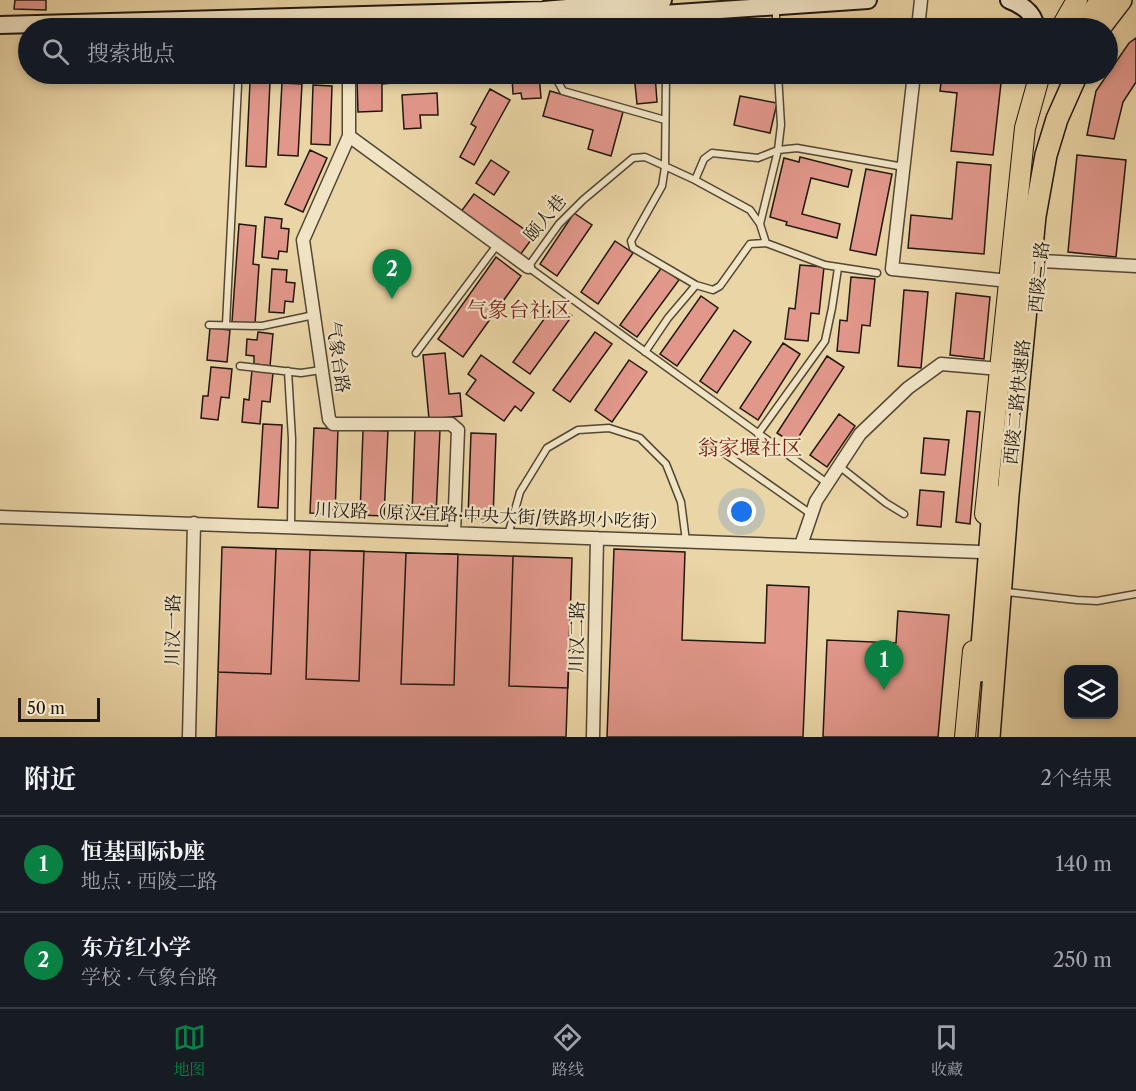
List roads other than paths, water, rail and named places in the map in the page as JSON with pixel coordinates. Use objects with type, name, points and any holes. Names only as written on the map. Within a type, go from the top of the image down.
[{"type":"highway","points":[[1099,18],[1101,0]]},
{"type":"highway","points":[[1104,18],[1114,0]]},
{"type":"highway","points":[[1106,18],[1121,0]]},
{"type":"highway","name":"西陵二路快速路","points":[[976,737],[990,532],[1026,188],[1045,114],[1058,84]]},
{"type":"highway","name":"西陵二路快速路","points":[[989,737],[1008,495],[1035,216],[1046,155],[1073,84]]},
{"type":"main road","points":[[287,0],[287,17]]},
{"type":"main road","points":[[500,18],[658,9],[776,7],[868,0]]},
{"type":"main road","points":[[1009,0],[1022,6],[1034,18]]},
{"type":"main road","points":[[1067,18],[1077,0]]},
{"type":"main road","points":[[251,18],[544,15]]},
{"type":"main road","points":[[0,25],[18,24]]},
{"type":"main road","points":[[0,35],[18,35]]},
{"type":"main road","points":[[1026,128],[1031,84]]},
{"type":"main road","name":"西陵二路","points":[[965,737],[981,552],[1009,281],[1026,128],[1037,84]]},
{"type":"main road","name":"西陵二路","points":[[998,737],[1007,592],[1047,204],[1058,148],[1082,84]]},
{"type":"street","points":[[919,18],[921,0]]},
{"type":"street","name":"气象台路","points":[[350,84],[349,136],[303,240],[328,419],[333,424],[440,422],[451,424],[458,430],[454,533]]},
{"type":"street","points":[[913,84],[892,269],[1009,281]]},
{"type":"street","name":"颐人巷","points":[[349,136],[528,267]]},
{"type":"street","points":[[1041,261],[1136,266]]},
{"type":"street","points":[[801,545],[816,501],[860,434],[908,388],[941,364],[1000,369]]},
{"type":"street","name":"川汉路（原汉宜路·中央大街/铁路坝小吃街）","points":[[0,517],[981,552]]},
{"type":"street","name":"川汉一路","points":[[189,737],[194,523]]},
{"type":"street","name":"川汉二路","points":[[593,737],[597,538]]},
{"type":"lane","points":[[776,7],[776,18]]},
{"type":"lane","points":[[560,84],[563,90],[665,120]]},
{"type":"lane","points":[[666,84],[665,167],[662,186],[631,241],[633,248],[696,285],[713,291],[720,286],[750,244],[766,243],[825,265],[877,273]]},
{"type":"lane","points":[[760,224],[778,150],[781,124],[779,84]]},
{"type":"lane","points":[[226,325],[238,85]]},
{"type":"lane","points":[[695,180],[704,159],[712,153],[758,158],[778,150],[797,148],[904,167]]},
{"type":"lane","name":"颐人巷","points":[[528,267],[559,224],[583,200],[633,158],[645,157],[695,180],[750,210],[760,224],[766,243]]},
{"type":"lane","points":[[417,353],[496,245]]},
{"type":"lane","points":[[528,267],[827,484]]},
{"type":"lane","points":[[758,434],[825,340],[838,268]]},
{"type":"lane","points":[[645,352],[668,318],[696,285]]},
{"type":"lane","points":[[209,325],[262,326],[314,315]]},
{"type":"lane","points":[[240,366],[301,373],[321,370]]},
{"type":"lane","points":[[288,371],[292,439],[291,527]]},
{"type":"lane","points":[[508,535],[520,492],[548,448],[578,430],[609,428],[640,438],[666,464],[681,502],[686,541]]},
{"type":"lane","points":[[717,448],[811,515]]},
{"type":"lane","points":[[839,466],[886,503],[904,514]]},
{"type":"lane","points":[[1007,592],[1097,601],[1136,594]]},
{"type":"place","name":"东方红小学","points":[[392,299]]},
{"type":"place","name":"恒基国际b座","points":[[884,690]]},
{"type":"district","name":"气象台社区","points":[[519,309]]},
{"type":"district","name":"翁家堰社区","points":[[750,447]]}]
